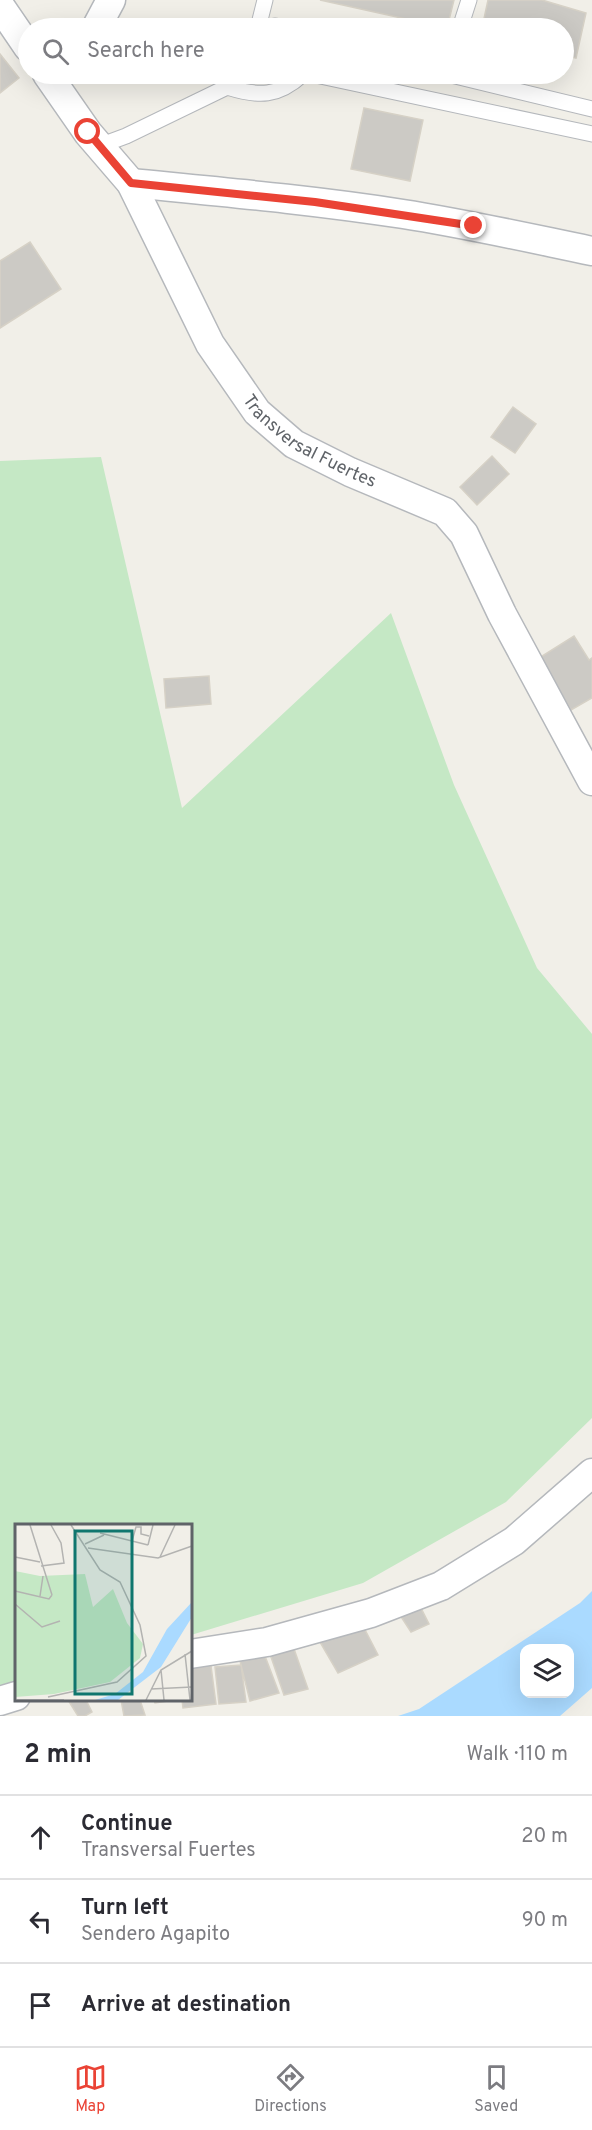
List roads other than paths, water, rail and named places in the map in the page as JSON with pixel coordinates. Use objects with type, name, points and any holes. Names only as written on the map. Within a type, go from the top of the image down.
[{"type":"street","points":[[101,18],[111,0]]},
{"type":"street","points":[[0,6],[18,32]]},
{"type":"street","name":"Transversal Fuertes","points":[[62,84],[99,146],[131,183],[210,344],[257,412],[294,444],[350,472],[445,513],[464,534],[506,622],[592,781]]},
{"type":"street","points":[[131,183],[315,202],[404,214],[592,251]]},
{"type":"street","points":[[192,1654],[267,1642],[302,1633],[371,1613],[441,1586],[514,1541],[592,1473]]},
{"type":"street","points":[[0,1701],[15,1696]]},
{"type":"lane","points":[[260,18],[265,0]]},
{"type":"lane","points":[[463,18],[469,0]]},
{"type":"lane","points":[[99,146],[126,136],[220,84]]},
{"type":"lane","points":[[233,84],[249,94],[273,93],[292,84]]},
{"type":"lane","points":[[361,84],[591,129]]},
{"type":"lane","points":[[442,100],[446,84]]},
{"type":"lane","points":[[489,84],[592,109]]},
{"type":"water","points":[[592,1591],[592,1688],[560,1716],[398,1716],[419,1709],[580,1603]]}]
